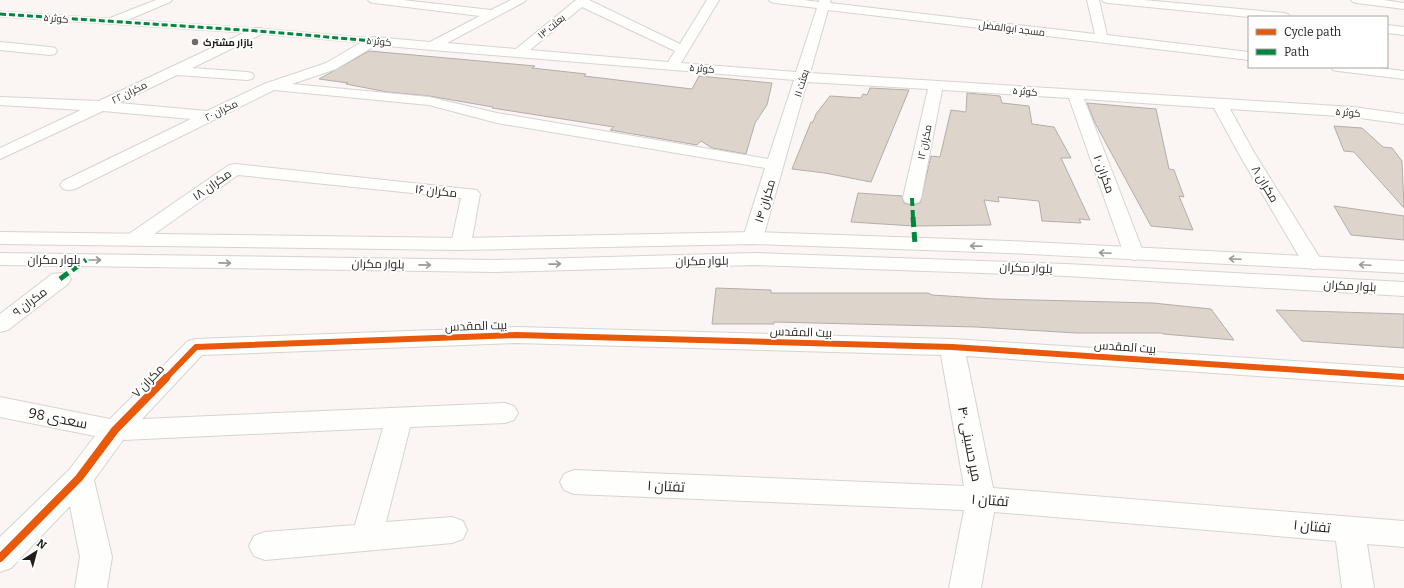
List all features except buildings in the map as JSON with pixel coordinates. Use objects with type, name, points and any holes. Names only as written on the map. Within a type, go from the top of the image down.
[{"type":"street","points":[[114,21],[166,0]]},
{"type":"street","points":[[374,0],[406,2],[492,14]]},
{"type":"street","points":[[432,46],[520,0]]},
{"type":"street","points":[[673,66],[713,0]]},
{"type":"street","name":"مسجد ابوالفضل","points":[[775,0],[825,2],[1248,56]]},
{"type":"street","points":[[1093,0],[1102,38]]},
{"type":"street","points":[[1108,0],[1253,16]]},
{"type":"street","points":[[1357,0],[1404,6]]},
{"type":"street","points":[[582,1],[683,50]]},
{"type":"street","name":"بعثت ۱۳","points":[[519,53],[582,1]]},
{"type":"street","name":"بعثت ۱۱","points":[[776,165],[825,2]]},
{"type":"street","name":"کوثر ۵","points":[[0,14],[258,31],[803,77],[1353,112],[1404,120]]},
{"type":"street","points":[[1388,29],[1404,32]]},
{"type":"street","name":"مکران ۲۲","points":[[0,154],[258,31]]},
{"type":"street","name":"مکران ۲۰","points":[[69,185],[269,86],[331,66],[374,41]]},
{"type":"street","points":[[0,46],[50,51]]},
{"type":"street","points":[[1346,68],[1404,75]]},
{"type":"street","points":[[174,71],[247,76]]},
{"type":"street","name":"مکران ۱۲","points":[[912,198],[936,85]]},
{"type":"street","points":[[269,86],[429,101],[497,118],[776,165]]},
{"type":"street","name":"مکران ۱۰","points":[[1075,94],[1134,254]]},
{"type":"street","points":[[0,101],[102,106],[209,116]]},
{"type":"street","name":"مکران ۸","points":[[1219,103],[1247,154],[1313,263]]},
{"type":"street","name":"مکران ۱۴","points":[[753,238],[776,165]]},
{"type":"street","name":"مکران ۱۸","points":[[133,240],[235,169],[350,181]]},
{"type":"street","name":"مکران ۱۶","points":[[350,181],[471,194],[461,244]]},
{"type":"street","name":"بلوار مکران","points":[[0,238],[461,244],[753,238],[1009,247],[1404,267]]},
{"type":"street","name":"بلوار مکران","points":[[0,259],[496,266],[754,259],[1066,270],[1404,289]]},
{"type":"street","points":[[1260,260],[1276,282]]},
{"type":"street","name":"مکران ۹","points":[[0,325],[60,280]]},
{"type":"street","name":"بیت المقدس","points":[[196,347],[517,335],[952,347],[1404,377]]},
{"type":"street","name":"مکران ۷","points":[[0,558],[79,478],[115,430],[196,347]]},
{"type":"street","name":"میر حسینی ۴۰","points":[[952,347],[981,499],[965,588]]},
{"type":"street","name":"سعدی 98","points":[[0,407],[115,430],[505,413]]},
{"type":"street","points":[[367,537],[399,418]]},
{"type":"street","points":[[79,478],[96,557],[91,588]]},
{"type":"street","name":"تفتان ۱","points":[[574,482],[981,499],[1404,534]]},
{"type":"street","points":[[265,546],[452,530]]},
{"type":"street","points":[[1350,530],[1358,588]]},
{"type":"marked path","points":[[0,14],[258,31],[374,41]]},
{"type":"marked path","points":[[912,198],[915,244]]},
{"type":"marked path","points":[[60,279],[86,260]]},
{"type":"cycle path","points":[[0,558],[79,478],[115,430],[196,347],[517,335],[952,347],[1404,377]]},
{"type":"place","name":"بازار مشترک","points":[[195,42]]}]
